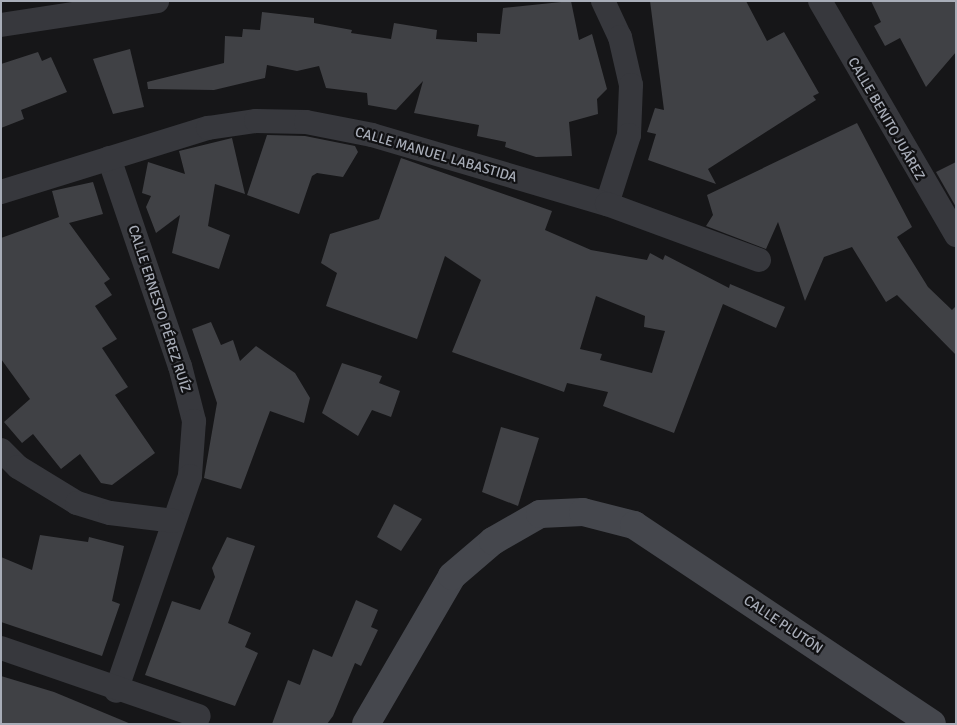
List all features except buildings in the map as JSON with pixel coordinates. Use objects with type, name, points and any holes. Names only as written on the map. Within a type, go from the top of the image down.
[{"type":"street","points":[[1,25],[157,1]]},
{"type":"street","points":[[603,1],[620,38],[631,85],[629,135],[608,204]]},
{"type":"street","name":"CALLE BENITO JUÁREZ","points":[[820,1],[956,235]]},
{"type":"street","name":"CALLE MANUEL LABASTIDA","points":[[1,192],[208,128],[256,122],[306,122],[372,135],[608,204],[759,260]]},
{"type":"street","name":"CALLE ERNESTO PÉREZ RUÍZ","points":[[109,158],[180,366],[194,421],[190,476],[116,691]]},
{"type":"street","points":[[1,450],[18,467],[77,503],[110,513],[174,521]]},
{"type":"street","name":"CALLE PLUTÓN","points":[[366,724],[452,576],[493,542],[540,514],[583,512],[634,525],[932,724]]},
{"type":"street","points":[[1,648],[116,691],[199,716]]}]
